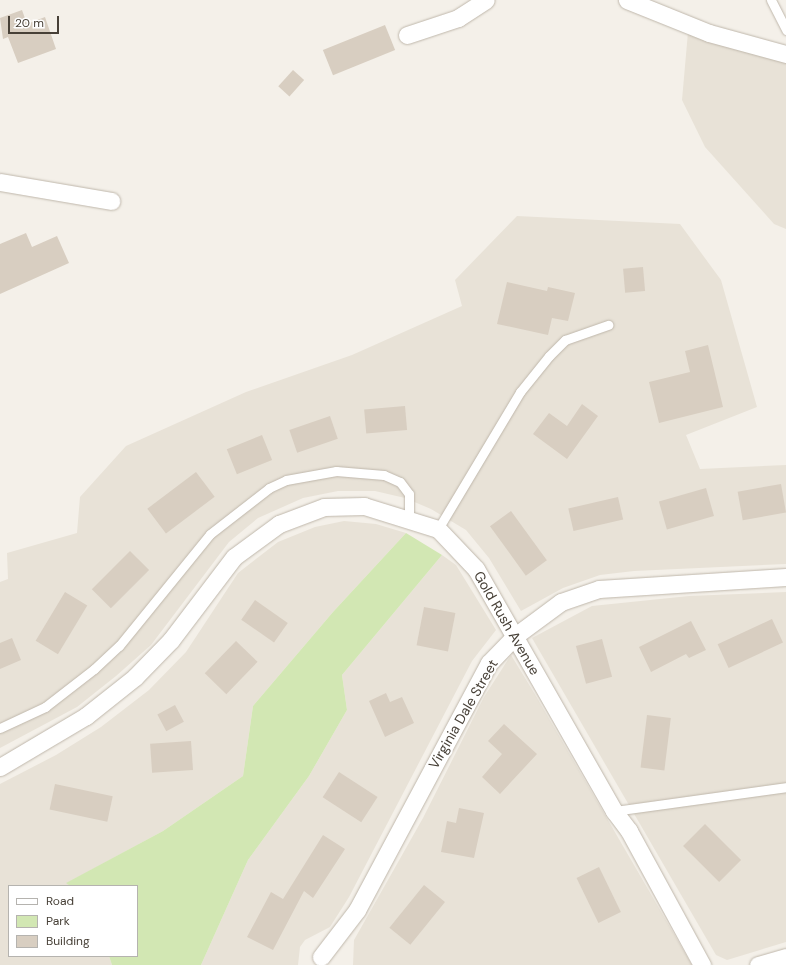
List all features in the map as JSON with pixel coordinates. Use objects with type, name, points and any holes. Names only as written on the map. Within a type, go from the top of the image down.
[{"type":"street","points":[[407,35],[458,18],[486,0]]},
{"type":"street","points":[[627,0],[709,33],[786,54]]},
{"type":"street","points":[[0,182],[111,201]]},
{"type":"street","name":"Gold Rush Avenue","points":[[0,767],[86,716],[135,677],[171,640],[234,558],[279,524],[324,507],[364,506],[438,529],[476,569],[614,811],[629,831],[702,965]]},
{"type":"street","name":"Virginia Dale Street","points":[[321,957],[356,910],[489,663],[515,636],[561,602],[599,589],[786,578]]},
{"type":"street","points":[[758,965],[786,957]]},
{"type":"lane","points":[[771,0],[786,30]]},
{"type":"lane","points":[[438,529],[520,392],[549,356],[565,340],[608,325]]},
{"type":"lane","points":[[0,728],[45,707],[94,669],[119,646],[210,534],[269,488],[286,480],[336,472],[384,475],[400,482],[409,494],[409,520]]},
{"type":"lane","points":[[614,811],[786,787]]},
{"type":"shaded area","points":[[688,32],[786,60],[786,229],[774,224],[705,147],[682,100]]},
{"type":"shaded area","points":[[517,216],[680,224],[721,280],[757,407],[686,435],[700,469],[786,465],[786,564],[634,571],[600,575],[563,588],[521,611],[489,558],[466,530],[431,509],[405,498],[375,491],[338,491],[303,498],[258,518],[229,542],[151,645],[116,676],[77,707],[0,748],[0,582],[8,579],[7,553],[77,533],[80,497],[126,446],[246,392],[352,355],[462,306],[455,280]]},
{"type":"shaded area","points":[[344,521],[376,524],[406,533],[333,612],[253,706],[243,776],[163,831],[67,883],[69,885],[8,885],[8,957],[109,957],[112,965],[0,965],[0,784],[56,755],[101,727],[149,690],[186,652],[238,573],[278,542],[315,527]]},
{"type":"shaded area","points":[[442,555],[456,565],[496,630],[472,661],[349,897],[330,927],[305,940],[300,947],[298,965],[201,965],[248,860],[309,776],[347,710],[342,675]]},
{"type":"shaded area","points":[[786,592],[786,942],[727,960],[716,955],[532,638],[592,606],[689,596]]},
{"type":"shaded area","points":[[511,655],[692,965],[353,965],[354,940],[423,818],[484,697]]},
{"type":"green space","points":[[406,533],[442,555],[342,675],[347,710],[309,776],[248,860],[201,965],[112,965],[109,957],[138,957],[138,885],[69,885],[66,883],[163,831],[243,776],[253,706],[333,612]]},
{"type":"building","points":[[22,10],[27,24],[45,17],[56,49],[18,63],[8,37],[3,39],[0,18]]},
{"type":"building","points":[[385,25],[395,50],[333,75],[323,50]]},
{"type":"building","points":[[293,70],[304,80],[289,96],[278,86]]},
{"type":"building","points":[[26,233],[32,247],[57,236],[69,263],[0,294],[0,244]]},
{"type":"building","points":[[643,267],[645,291],[625,293],[623,269]]},
{"type":"building","points":[[507,282],[547,291],[548,287],[575,293],[568,321],[552,318],[548,335],[497,324]]},
{"type":"building","points":[[708,345],[723,407],[659,423],[649,382],[690,372],[685,351]]},
{"type":"building","points":[[582,404],[598,416],[567,459],[533,434],[549,413],[567,426]]},
{"type":"building","points":[[405,406],[407,430],[366,433],[364,410]]},
{"type":"building","points":[[330,416],[338,439],[297,453],[289,430]]},
{"type":"building","points":[[262,435],[272,460],[237,474],[227,449]]},
{"type":"building","points":[[196,472],[215,497],[166,533],[147,509]]},
{"type":"building","points":[[781,484],[786,513],[743,520],[738,492]]},
{"type":"building","points":[[706,488],[714,516],[667,529],[659,502]]},
{"type":"building","points":[[618,497],[623,519],[573,531],[568,508]]},
{"type":"building","points":[[511,511],[547,560],[526,576],[490,526]]},
{"type":"building","points":[[130,551],[149,570],[111,608],[92,589]]},
{"type":"building","points":[[65,592],[87,605],[58,654],[36,641]]},
{"type":"building","points":[[255,600],[288,623],[274,643],[241,620]]},
{"type":"building","points":[[424,607],[455,613],[448,651],[417,645]]},
{"type":"building","points":[[772,619],[783,643],[729,668],[718,644]]},
{"type":"building","points":[[691,621],[706,650],[689,658],[686,654],[651,672],[639,647]]},
{"type":"building","points":[[12,638],[21,660],[0,669],[0,643]]},
{"type":"building","points":[[602,639],[612,677],[586,684],[576,646]]},
{"type":"building","points":[[236,641],[258,662],[226,694],[205,673]]},
{"type":"building","points":[[386,693],[390,702],[402,697],[414,723],[385,737],[369,701]]},
{"type":"building","points":[[175,705],[184,722],[166,731],[157,714]]},
{"type":"building","points":[[647,715],[671,718],[664,771],[641,768]]},
{"type":"building","points":[[504,724],[537,754],[500,794],[482,777],[502,754],[488,741]]},
{"type":"building","points":[[191,741],[193,770],[152,773],[150,744]]},
{"type":"building","points":[[339,772],[378,797],[361,822],[323,797]]},
{"type":"building","points":[[55,784],[113,796],[107,822],[50,809]]},
{"type":"building","points":[[459,808],[484,813],[474,858],[441,852],[447,821],[456,823]]},
{"type":"building","points":[[705,824],[741,860],[719,882],[683,846]]},
{"type":"building","points":[[323,835],[345,849],[313,898],[304,891],[273,950],[247,937],[271,892],[283,899]]},
{"type":"building","points":[[599,867],[621,912],[598,923],[577,878]]},
{"type":"building","points":[[424,885],[445,902],[410,945],[389,928]]}]
